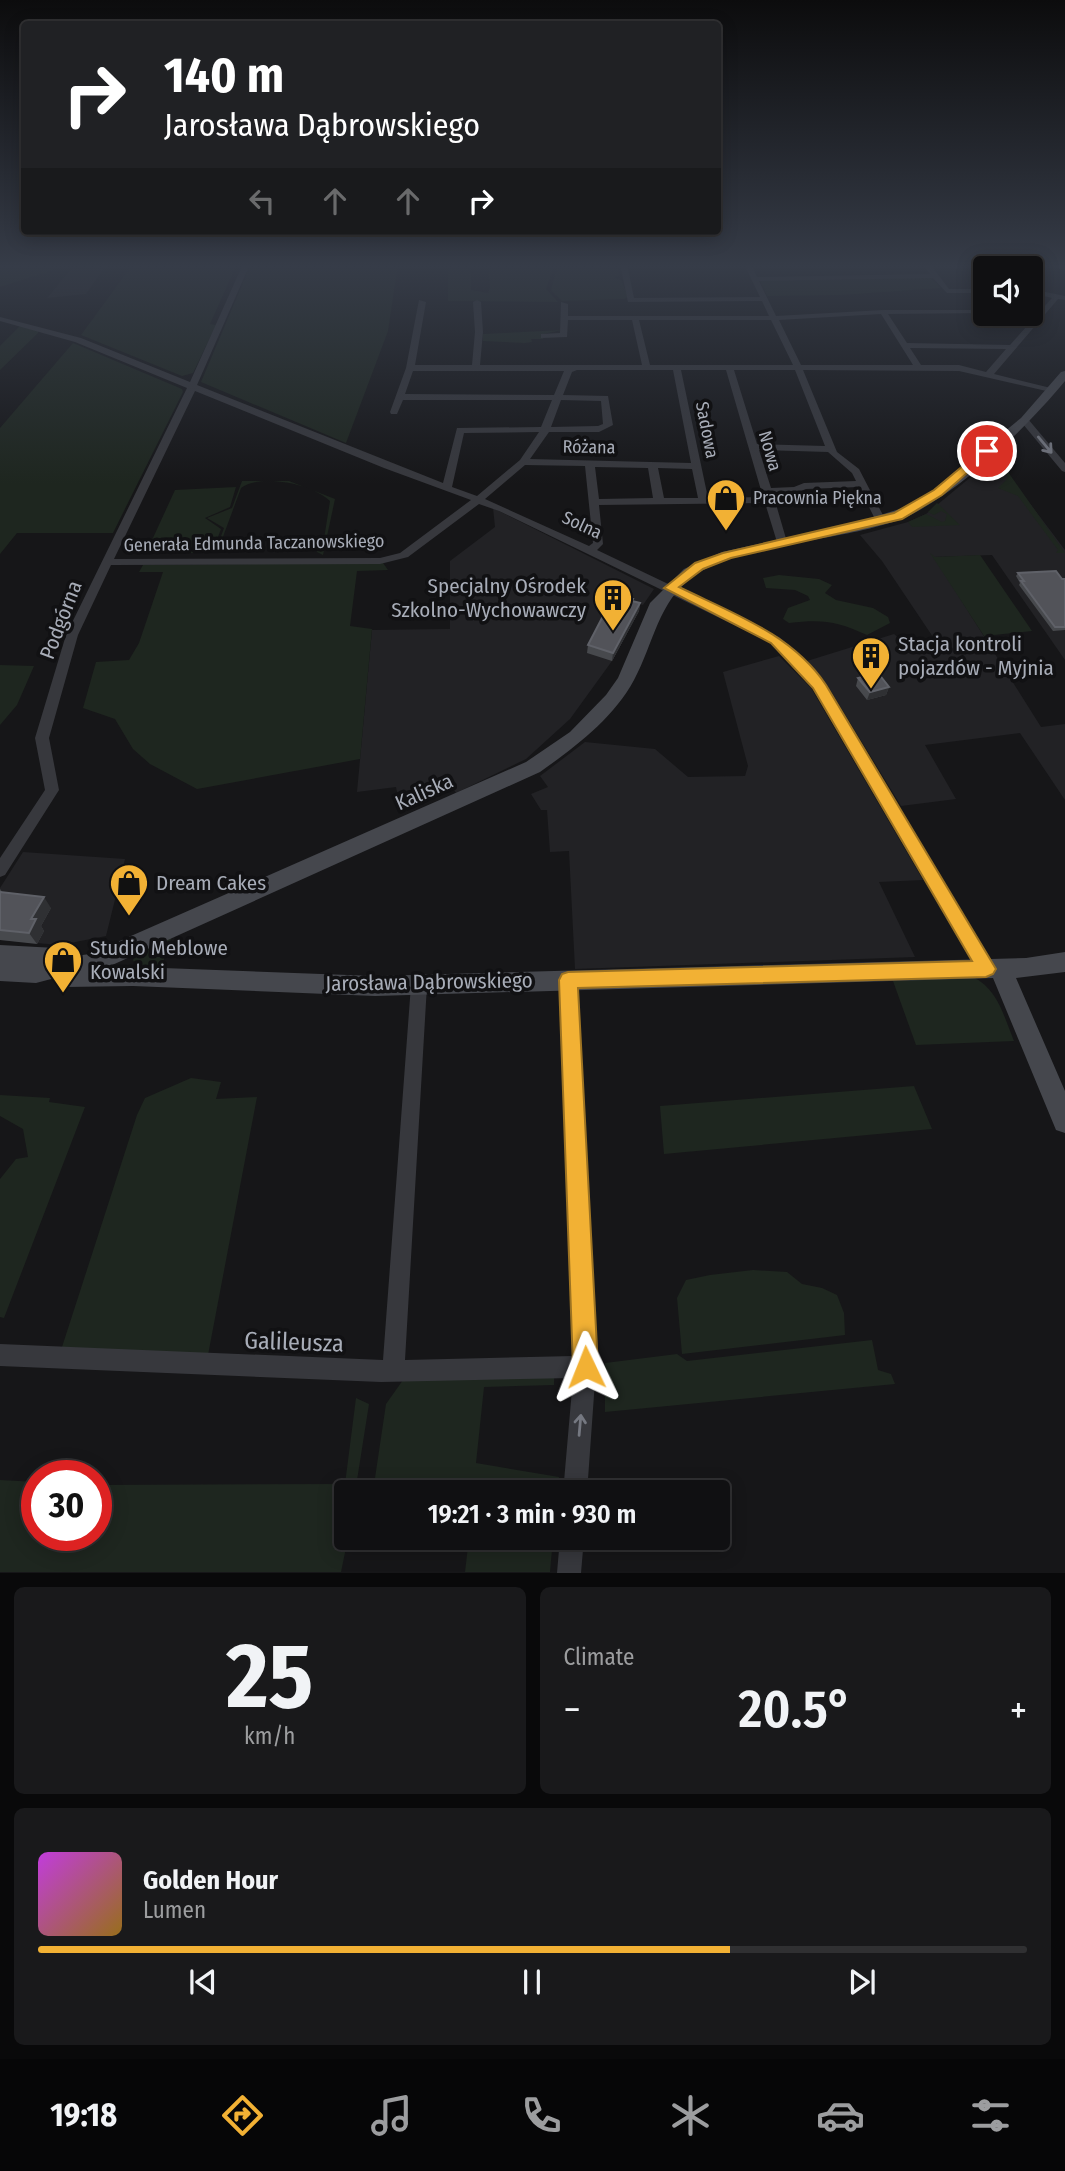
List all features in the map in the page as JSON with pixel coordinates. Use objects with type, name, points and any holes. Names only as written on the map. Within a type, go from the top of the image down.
[{"type":"street","name":"Solna","points":[[68,337],[479,499],[671,588],[775,640],[819,685],[993,969]]},
{"type":"street","name":"Podgórna","points":[[0,871],[52,790],[42,738],[72,635],[214,337]]},
{"type":"street","points":[[394,412],[410,368],[416,337]]},
{"type":"street","points":[[476,368],[479,337]]},
{"type":"street","points":[[639,337],[646,366]]},
{"type":"street","points":[[785,337],[833,453],[856,471],[881,521]]},
{"type":"street","points":[[900,337],[918,367]]},
{"type":"street","points":[[989,374],[1019,337]]},
{"type":"street","points":[[905,345],[1012,347]]},
{"type":"street","name":"Sadowa","points":[[676,366],[704,500]]},
{"type":"street","name":"Nowa","points":[[729,366],[782,542]]},
{"type":"street","points":[[410,368],[958,368],[1052,391]]},
{"type":"street","name":"Generała Edmunda Taczanowskiego","points":[[106,562],[380,561],[404,555],[479,499],[523,461],[544,430],[571,368]]},
{"type":"street","name":"Kaliska","points":[[119,950],[533,767],[576,737],[612,699],[625,679],[653,612],[671,588],[689,572],[714,560],[898,516],[931,498],[1025,421],[1064,377]]},
{"type":"street","points":[[400,397],[605,398],[608,425],[599,429],[460,430],[447,488]]},
{"type":"street","points":[[1025,421],[1065,469]]},
{"type":"street","points":[[752,447],[832,449]]},
{"type":"street","name":"Różana","points":[[523,461],[696,466]]},
{"type":"street","points":[[590,464],[598,544],[591,550]]},
{"type":"street","points":[[653,466],[659,501]]},
{"type":"street","points":[[595,502],[704,500],[766,495],[804,486],[863,484]]},
{"type":"street","points":[[0,955],[48,959],[119,950],[133,976]]},
{"type":"street","name":"Jarosława Dąbrowskiego","points":[[26,972],[92,964],[119,950]]},
{"type":"street","name":"Jarosława Dąbrowskiego","points":[[0,971],[64,977],[133,976],[343,985],[419,985],[993,969],[1065,962]]},
{"type":"street","points":[[993,969],[1065,1121]]},
{"type":"street","points":[[568,980],[586,1367],[576,1480]]},
{"type":"street","points":[[393,1371],[419,985]]},
{"type":"street","name":"Galileusza","points":[[0,1355],[393,1371],[586,1367]]},
{"type":"street","points":[[569,1573],[571,1550]]},
{"type":"shaded area","points":[[9,337],[33,337],[0,370],[0,346]]},
{"type":"shaded area","points":[[87,337],[210,337],[193,373],[182,376]]},
{"type":"shaded area","points":[[220,337],[386,337],[346,443],[201,382]]},
{"type":"shaded area","points":[[483,337],[543,337],[525,343],[483,341]]},
{"type":"shaded area","points":[[73,343],[182,389],[183,392],[113,533],[17,533],[0,554],[0,428]]},
{"type":"shaded area","points":[[995,457],[1065,550],[1065,660],[992,555],[934,557],[1041,727],[1065,724],[1065,800],[1020,733],[925,745],[956,799],[901,806],[832,693],[807,661],[894,634],[907,645],[937,643],[882,561],[860,535],[908,522],[926,514]]},
{"type":"shaded area","points":[[995,457],[999,462],[997,466],[1008,472],[1065,553],[1056,553],[1058,550],[1018,496],[998,488],[1008,478],[1006,474],[995,469],[980,470]]},
{"type":"shaded area","points":[[242,481],[261,481],[241,488],[215,553],[224,528],[207,518],[232,508]]},
{"type":"shaded area","points":[[236,487],[230,507],[205,518],[221,529],[212,553],[147,551],[175,490]]},
{"type":"shaded area","points":[[314,491],[335,499],[323,555],[317,552],[324,539],[330,501]]},
{"type":"shaded area","points":[[937,503],[960,525],[912,527],[908,522],[926,514],[945,521],[947,514],[941,511],[934,515],[928,512]]},
{"type":"shaded area","points":[[493,508],[654,589],[643,605],[635,602],[632,609],[639,611],[612,661],[570,719],[526,759],[456,793],[450,784],[397,792],[396,787],[357,792],[372,630],[450,629],[450,561],[495,527]]},
{"type":"shaded area","points":[[930,553],[935,557],[980,555],[1032,631],[984,636]]},
{"type":"shaded area","points":[[383,563],[388,570],[357,571],[350,626],[372,629],[360,759],[197,789],[150,764],[133,749],[115,719],[83,708],[96,662],[129,660],[139,643],[163,572],[139,572],[143,565]]},
{"type":"shaded area","points":[[779,575],[819,579],[832,585],[825,593],[836,600],[873,608],[888,617],[890,623],[867,635],[829,622],[789,623],[783,619],[788,608],[810,600],[808,596],[795,590],[766,588],[763,578]]},
{"type":"shaded area","points":[[779,656],[811,688],[923,880],[879,882],[915,957],[575,969],[569,851],[550,852],[547,810],[541,810],[531,794],[548,787],[540,776],[585,742],[655,749],[688,777],[745,776],[748,766],[723,672]]},
{"type":"shaded area","points":[[0,665],[34,666],[17,705],[0,725]]},
{"type":"shaded area","points":[[23,852],[125,859],[106,936],[60,945],[0,940],[0,888]]},
{"type":"shaded area","points":[[172,936],[160,971],[137,967],[133,960],[136,953]]},
{"type":"shaded area","points":[[973,977],[982,982],[994,996],[1014,1041],[916,1045],[893,981]]},
{"type":"shaded area","points":[[191,1078],[221,1082],[216,1099],[257,1097],[208,1355],[62,1347],[137,1115],[145,1098]]},
{"type":"shaded area","points":[[914,1086],[932,1129],[664,1154],[660,1106]]},
{"type":"shaded area","points":[[0,1095],[50,1098],[49,1102],[85,1107],[4,1318],[0,1317],[0,1179],[16,1159],[28,1157],[23,1129],[0,1116]]},
{"type":"shaded area","points":[[753,1270],[787,1272],[802,1284],[822,1288],[837,1295],[844,1313],[845,1335],[682,1354],[677,1298],[686,1280]]},
{"type":"shaded area","points":[[872,1340],[878,1370],[891,1374],[895,1384],[605,1412],[605,1363],[677,1354],[687,1361]]},
{"type":"shaded area","points":[[554,1375],[554,1385],[484,1387],[476,1463],[559,1477],[559,1480],[375,1478],[386,1404],[403,1380]]},
{"type":"shaded area","points":[[356,1398],[369,1404],[357,1480],[346,1480]]},
{"type":"shaded area","points":[[0,1480],[21,1481],[21,1551],[112,1551],[112,1485],[334,1484],[334,1550],[346,1550],[341,1572],[0,1572]]},
{"type":"shaded area","points":[[468,1550],[552,1550],[550,1572],[465,1572]]},
{"type":"building","points":[[1056,571],[1065,579],[1065,627],[1055,627],[1018,573]]},
{"type":"building","name":"Specjalny Ośrodek Szkolno-Wychowawczy","points":[[614,595],[640,603],[613,653],[588,645]]},
{"type":"building","points":[[878,673],[889,687],[870,692],[858,678]]},
{"type":"building","points":[[0,892],[44,897],[31,919],[36,919],[29,933],[0,930]]},
{"type":"place","name":"Pracownia Piękna","points":[[726,532]]},
{"type":"place","name":"Specjalny Ośrodek Szkolno-Wychowawczy","points":[[613,632]]},
{"type":"place","name":"Stacja kontroli pojazdów - Myjnia","points":[[871,690]]},
{"type":"place","name":"Dream Cakes","points":[[129,917]]},
{"type":"place","name":"Studio Meblowe Kowalski","points":[[63,994]]},
{"type":"route","points":[[586,1367],[568,980],[986,969],[819,685],[806,669],[775,640],[671,588],[699,566],[727,555],[898,516],[938,493],[987,451]]}]
